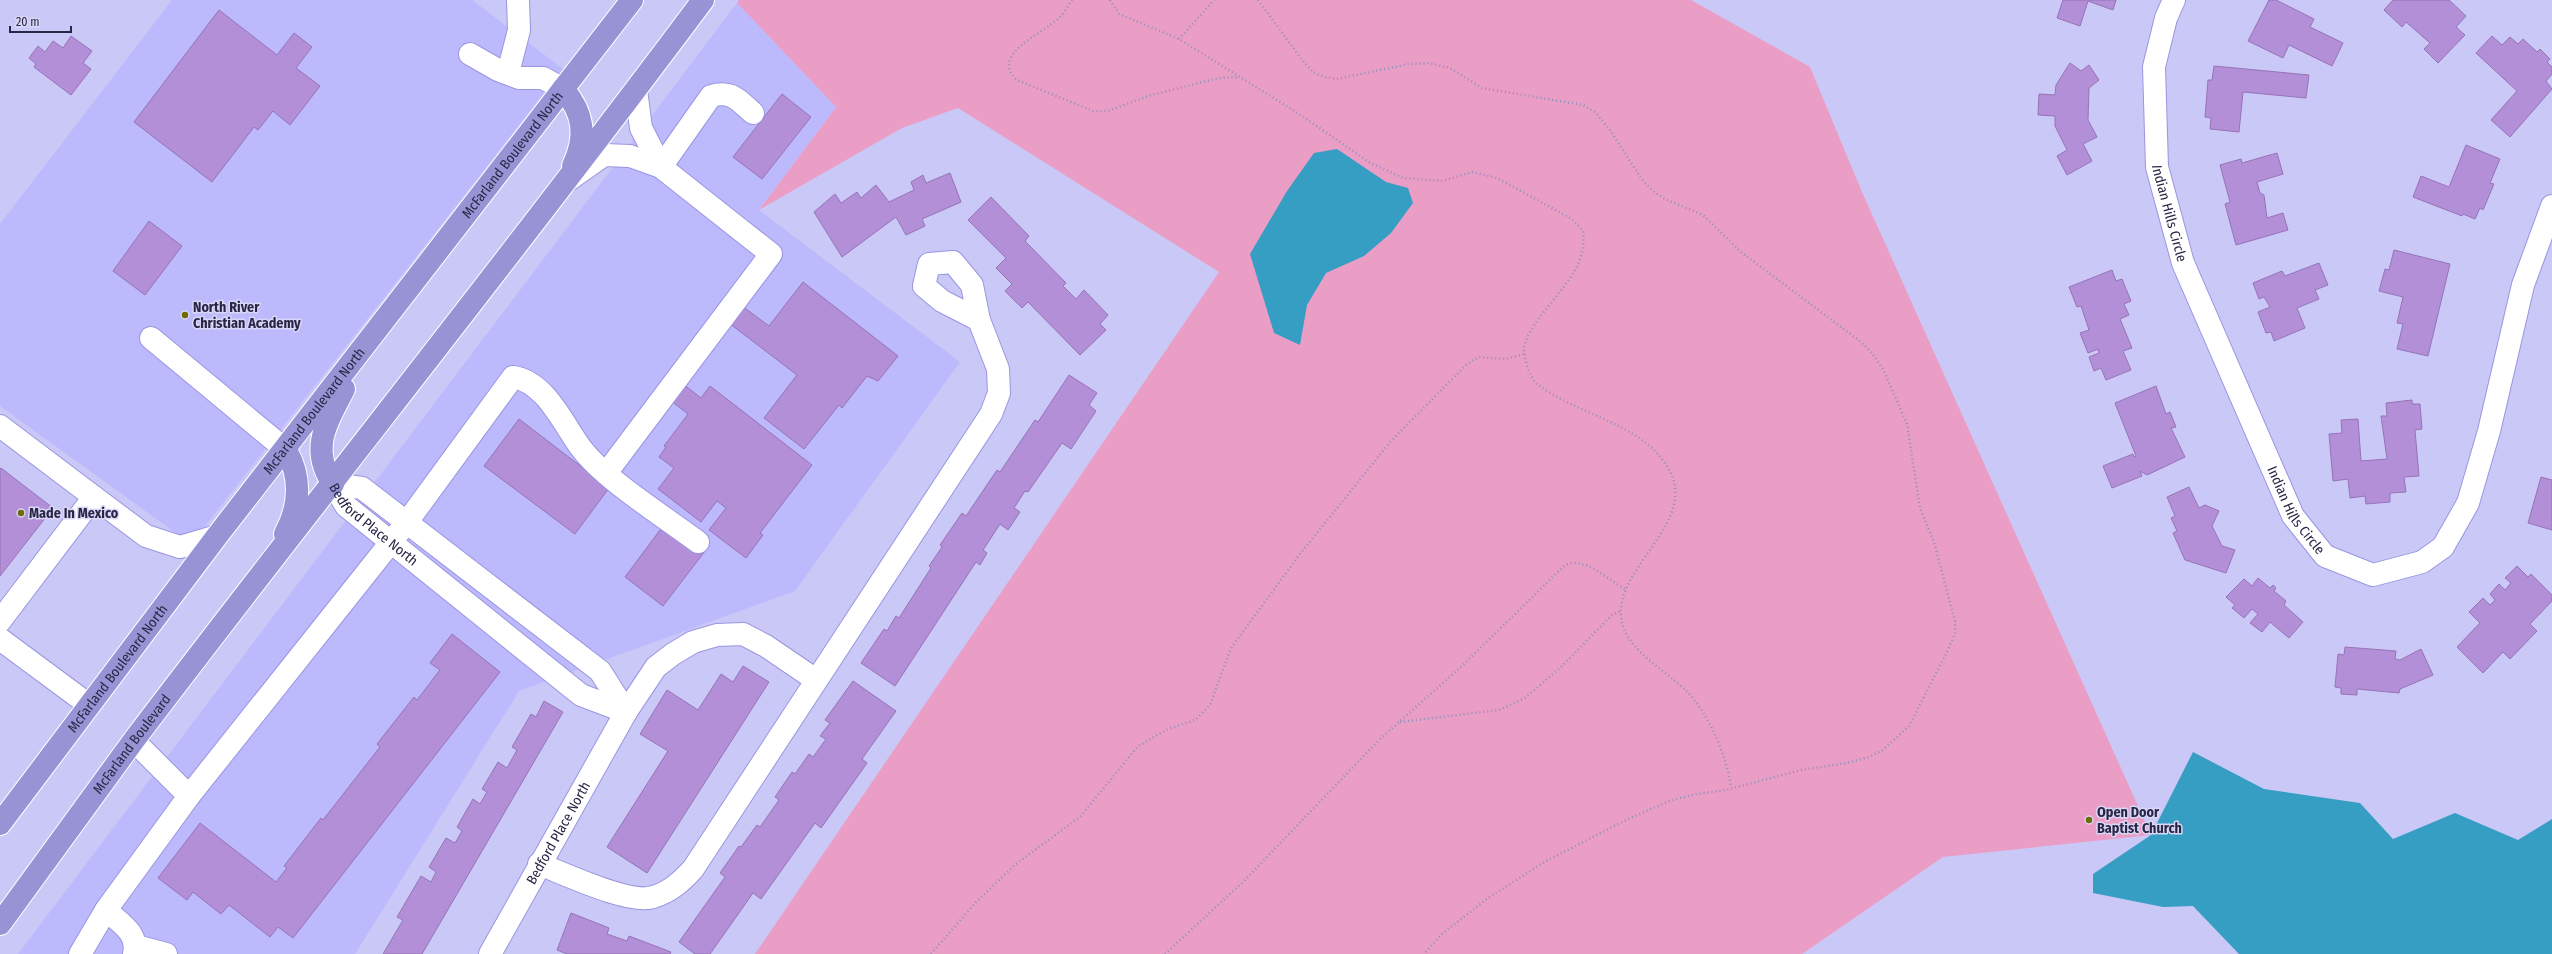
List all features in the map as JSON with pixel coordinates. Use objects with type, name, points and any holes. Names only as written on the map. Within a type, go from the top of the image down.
[{"type":"highway","name":"McFarland Boulevard North","points":[[0,824],[217,536],[286,450],[365,345],[632,0]]},
{"type":"highway","points":[[268,567],[567,182],[702,0]]},
{"type":"highway","points":[[563,89],[575,103],[582,128],[578,155],[567,182]]},
{"type":"highway","points":[[333,484],[322,460],[322,435],[365,345]]},
{"type":"highway","points":[[268,567],[289,527],[297,500],[294,463],[286,450]]},
{"type":"highway","name":"McFarland Boulevard","points":[[0,924],[134,741],[268,567]]},
{"type":"street","points":[[508,73],[518,30],[518,0]]},
{"type":"street","name":"Indian Hills Circle","points":[[2174,0],[2166,18],[2154,67],[2156,144],[2157,167],[2183,264],[2293,516],[2325,556],[2373,575],[2422,562],[2443,547],[2468,503],[2489,431],[2523,285],[2552,206]]},
{"type":"street","points":[[470,54],[519,78],[543,78],[563,89]]},
{"type":"street","points":[[636,90],[641,128],[661,167]]},
{"type":"street","points":[[661,167],[711,96],[723,93],[732,95],[753,113]]},
{"type":"street","points":[[567,182],[604,156],[630,156],[661,167],[771,254],[607,472]]},
{"type":"street","points":[[539,864],[629,896],[652,898],[675,888],[693,869],[991,414],[999,392],[998,369],[979,320]]},
{"type":"street","points":[[151,338],[286,450]]},
{"type":"street","points":[[80,954],[106,910],[189,796],[390,541],[407,522],[513,378],[524,379],[539,390],[561,417],[582,449],[607,472],[698,542]]},
{"type":"street","points":[[0,426],[146,536],[180,547],[217,536]]},
{"type":"street","name":"Bedford Place North","points":[[333,484],[362,488],[600,671],[626,712]]},
{"type":"street","name":"Bedford Place North","points":[[333,484],[346,506],[581,695],[626,712]]},
{"type":"street","points":[[0,621],[94,497]]},
{"type":"street","points":[[626,712],[656,667],[673,654],[693,642],[717,635],[743,634],[766,646],[816,680]]},
{"type":"street","points":[[0,638],[90,705]]},
{"type":"street","name":"Bedford Place North","points":[[490,954],[539,864],[626,712]]},
{"type":"street","points":[[134,741],[189,796]]},
{"type":"street","points":[[106,910],[132,933],[135,950],[166,954]]},
{"type":"path","points":[[1072,0],[1059,18],[1013,54],[1007,64],[1009,73],[1017,80],[1093,111],[1108,111],[1151,95],[1219,78],[1240,77]]},
{"type":"path","points":[[1110,0],[1119,14],[1179,39],[1240,77],[1369,162],[1403,178],[1443,182],[1472,172],[1498,178],[1572,219],[1583,231],[1584,246],[1579,264],[1528,336],[1525,354],[1536,382],[1561,398],[1644,441],[1667,465],[1673,478],[1674,498],[1670,519],[1625,589],[1621,611],[1626,636],[1646,656],[1668,673],[1696,701],[1726,760],[1731,786]]},
{"type":"path","points":[[1179,39],[1214,0]]},
{"type":"path","points":[[1258,0],[1303,62],[1313,72],[1324,77],[1336,80],[1409,64],[1428,63],[1450,68],[1482,88],[1583,105],[1595,112],[1610,130],[1643,181],[1653,191],[1665,199],[1703,215],[1741,252],[1861,342],[1884,371],[1907,424],[1920,508],[1934,542],[1955,621],[1955,633],[1948,650],[1909,726],[1883,750],[1869,757],[1847,764],[1801,770],[1726,790],[1696,794],[1669,801],[1626,820],[1546,861],[1488,898],[1442,934],[1424,954]]},
{"type":"path","points":[[931,954],[977,901],[1016,864],[1081,816],[1138,746],[1168,729],[1195,720],[1210,705],[1232,648],[1300,554],[1391,441],[1467,364],[1479,357],[1505,359],[1525,354]]},
{"type":"path","points":[[1165,954],[1243,882],[1316,804],[1399,722],[1464,664],[1565,565],[1574,561],[1582,562],[1625,589]]},
{"type":"path","points":[[1399,722],[1499,710],[1525,698],[1561,667],[1612,615],[1621,611]]},
{"type":"shaded area","name":"North River Christian Academy","points":[[172,0],[472,0],[563,69],[191,544],[0,406],[0,224]]},
{"type":"shaded area","points":[[739,0],[1691,0],[1810,67],[1862,192],[2151,835],[1943,857],[1802,954],[755,954],[1219,272],[958,108],[902,128],[759,210],[836,107],[737,3]]},
{"type":"shaded area","points":[[737,3],[836,107],[759,210],[960,362],[795,591],[519,691],[355,954],[18,954]]},
{"type":"water","points":[[1337,149],[1386,182],[1408,188],[1413,203],[1391,233],[1364,256],[1326,273],[1307,305],[1300,345],[1274,333],[1250,254],[1287,191],[1314,153]]},
{"type":"water","points":[[2193,752],[2264,789],[2360,803],[2393,839],[2455,813],[2518,840],[2552,819],[2552,954],[2239,954],[2193,906],[2163,907],[2093,893],[2093,874],[2151,835]]},
{"type":"building","points":[[2063,0],[2116,0],[2113,10],[2088,1],[2080,26],[2057,18]]},
{"type":"building","points":[[2269,0],[2276,0],[2314,19],[2310,27],[2343,43],[2332,66],[2289,45],[2283,58],[2248,41]]},
{"type":"building","points":[[2393,0],[2449,0],[2466,16],[2456,27],[2465,35],[2438,63],[2424,49],[2430,43],[2406,22],[2402,27],[2384,10]]},
{"type":"building","points":[[219,10],[277,55],[294,33],[312,47],[296,68],[320,86],[290,125],[273,111],[258,130],[254,127],[212,182],[134,122]]},
{"type":"building","points":[[71,36],[92,51],[83,63],[91,69],[71,95],[34,67],[36,64],[29,58],[38,46],[45,52],[53,41],[63,48]]},
{"type":"building","points":[[2492,36],[2502,45],[2510,37],[2518,44],[2523,39],[2537,52],[2540,49],[2550,59],[2547,62],[2552,67],[2552,74],[2546,81],[2552,89],[2510,137],[2491,120],[2517,91],[2476,53]]},
{"type":"building","points":[[2070,63],[2081,71],[2089,65],[2099,80],[2089,88],[2088,120],[2097,137],[2083,144],[2092,161],[2067,175],[2057,156],[2067,150],[2055,126],[2055,116],[2038,115],[2039,94],[2055,95],[2056,85]]},
{"type":"building","points":[[2214,66],[2309,75],[2306,98],[2243,92],[2239,132],[2210,129],[2211,118],[2205,117],[2208,80],[2212,80]]},
{"type":"building","points":[[782,94],[811,117],[762,179],[733,157]]},
{"type":"building","points":[[2466,145],[2500,159],[2490,183],[2494,184],[2483,210],[2480,208],[2475,219],[2463,214],[2462,216],[2413,197],[2421,176],[2449,187]]},
{"type":"building","points":[[2277,153],[2283,174],[2257,182],[2260,193],[2264,195],[2267,218],[2283,213],[2288,230],[2236,245],[2225,204],[2230,202],[2220,165],[2241,159],[2242,163]]},
{"type":"building","points":[[950,173],[961,202],[922,219],[925,226],[906,235],[896,217],[842,257],[814,212],[835,194],[841,203],[857,192],[861,198],[876,185],[889,202],[914,190],[911,182],[923,175],[926,183]]},
{"type":"building","points":[[991,197],[1029,236],[1025,241],[1066,283],[1063,286],[1076,299],[1084,290],[1108,315],[1100,324],[1106,330],[1080,355],[1028,302],[1022,308],[1005,291],[1012,284],[996,268],[1006,258],[968,220]]},
{"type":"building","points":[[149,221],[182,246],[145,295],[113,271]]},
{"type":"building","points":[[2394,250],[2450,264],[2428,356],[2397,349],[2403,324],[2397,323],[2403,297],[2379,291],[2385,269],[2389,270]]},
{"type":"building","points":[[2319,263],[2328,285],[2315,290],[2319,299],[2297,308],[2305,328],[2274,341],[2271,332],[2266,333],[2258,312],[2270,307],[2264,297],[2259,299],[2253,283],[2282,271],[2285,276]]},
{"type":"building","points":[[2112,270],[2116,281],[2122,279],[2131,301],[2124,304],[2129,315],[2120,319],[2132,348],[2123,351],[2131,370],[2106,380],[2101,368],[2094,371],[2089,357],[2099,353],[2098,349],[2088,353],[2080,333],[2089,330],[2081,306],[2077,307],[2069,287]]},
{"type":"building","points":[[803,282],[898,356],[878,381],[867,376],[842,408],[839,405],[804,449],[764,418],[797,375],[729,323],[742,306],[769,326]]},
{"type":"building","points":[[1069,375],[1097,393],[1089,405],[1096,411],[1071,449],[1062,443],[1028,492],[1025,491],[1014,508],[1020,512],[1008,530],[1000,524],[983,550],[987,553],[980,565],[976,562],[895,686],[861,663],[884,629],[887,631],[896,616],[899,618],[931,568],[929,566],[942,547],[940,545],[962,513],[966,516],[997,470],[1000,472],[1035,420],[1038,422]]},
{"type":"building","points":[[683,384],[701,398],[710,386],[812,465],[760,533],[763,535],[746,558],[709,530],[726,508],[717,501],[701,522],[658,489],[674,468],[659,457],[666,447],[664,446],[688,414],[670,400]]},
{"type":"building","points":[[2156,386],[2166,414],[2170,412],[2176,427],[2171,428],[2185,457],[2147,475],[2140,471],[2142,476],[2112,488],[2103,466],[2133,454],[2134,457],[2136,456],[2115,403]]},
{"type":"building","points":[[2412,400],[2412,404],[2420,404],[2422,429],[2415,430],[2419,476],[2404,477],[2406,492],[2390,493],[2390,502],[2366,504],[2365,496],[2350,498],[2348,479],[2333,481],[2329,434],[2342,433],[2341,420],[2358,419],[2361,461],[2387,459],[2381,416],[2387,416],[2386,403]]},
{"type":"building","points":[[519,419],[609,488],[575,534],[484,466]]},
{"type":"building","points":[[1,468],[53,508],[0,576],[0,469]]},
{"type":"building","points":[[2541,477],[2552,480],[2552,530],[2528,523]]},
{"type":"building","points":[[2189,487],[2199,508],[2205,505],[2219,511],[2212,526],[2222,546],[2235,550],[2226,573],[2185,560],[2173,533],[2177,531],[2171,518],[2175,516],[2167,497]]},
{"type":"building","points":[[666,522],[705,551],[663,606],[625,577]]},
{"type":"building","points":[[2517,566],[2528,577],[2531,574],[2552,595],[2552,601],[2530,624],[2537,631],[2510,659],[2503,652],[2483,673],[2457,647],[2480,623],[2469,612],[2483,598],[2490,605],[2495,600],[2490,594],[2499,584],[2505,590],[2511,583],[2505,578]]},
{"type":"building","points":[[2258,578],[2270,588],[2273,585],[2276,588],[2274,591],[2286,601],[2284,605],[2303,622],[2289,638],[2270,622],[2262,632],[2250,623],[2258,614],[2252,609],[2244,618],[2232,608],[2235,605],[2226,597],[2244,579],[2252,586]]},
{"type":"building","points":[[452,634],[500,672],[293,938],[278,927],[270,937],[229,905],[221,914],[193,892],[187,900],[158,878],[200,823],[276,882],[287,868],[284,866],[321,818],[323,820],[380,747],[377,744],[414,697],[417,700],[440,670],[430,663]]},
{"type":"building","points":[[2345,647],[2396,651],[2395,659],[2400,660],[2421,649],[2433,675],[2400,689],[2399,693],[2357,689],[2357,695],[2341,694],[2341,688],[2335,687],[2338,654],[2344,655]]},
{"type":"building","points":[[743,666],[769,682],[647,873],[607,847],[668,751],[640,734],[667,690],[698,710],[721,674],[733,682]]},
{"type":"building","points":[[853,681],[896,711],[862,759],[867,763],[821,828],[815,823],[761,899],[753,893],[710,954],[695,954],[679,942],[725,877],[720,873],[739,846],[741,847],[757,825],[760,827],[779,800],[775,797],[792,772],[795,774],[809,754],[813,757],[826,739],[820,736],[830,723],[825,720]]},
{"type":"building","points":[[544,701],[563,712],[422,954],[383,954],[403,920],[397,917],[421,876],[431,882],[436,872],[429,867],[446,838],[455,843],[462,831],[457,827],[473,799],[480,804],[487,792],[482,789],[498,762],[507,768],[517,750],[512,747],[531,714],[536,717]]},
{"type":"building","points":[[571,913],[609,928],[607,934],[627,941],[629,936],[671,952],[670,954],[567,954],[557,950]]},
{"type":"place","name":"North River Christian Academy","points":[[185,315]]},
{"type":"place","name":"Made In Mexico","points":[[21,513]]},
{"type":"place","name":"Open Door Baptist Church","points":[[2089,820]]}]
